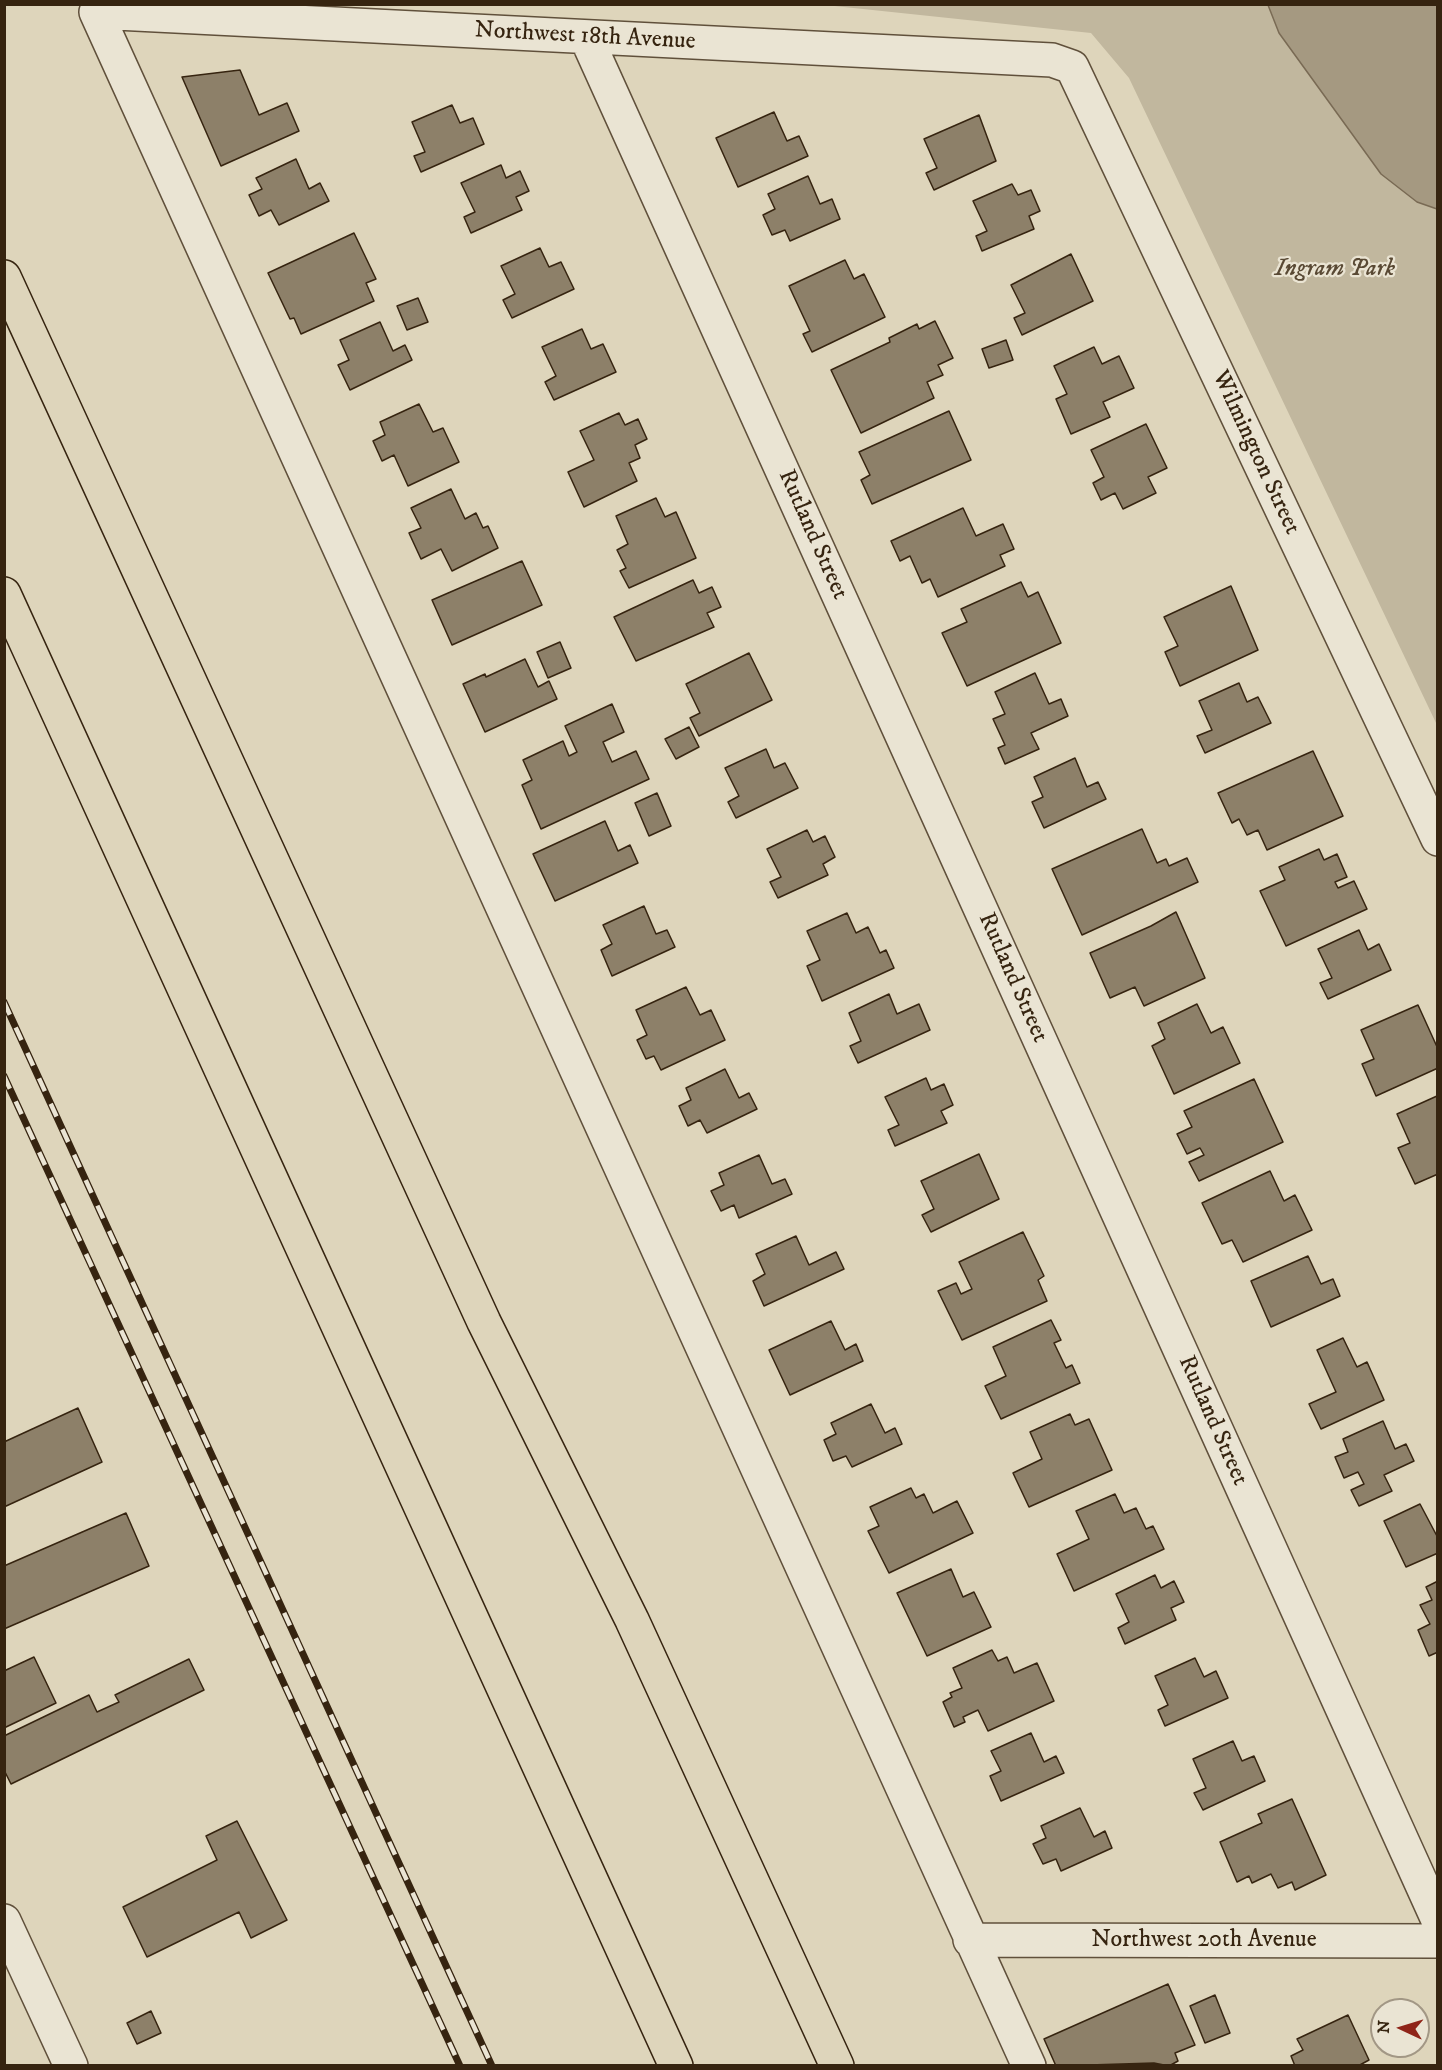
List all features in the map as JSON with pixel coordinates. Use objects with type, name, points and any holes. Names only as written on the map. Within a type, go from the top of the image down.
[{"type":"main road","points":[[4,277],[479,1311],[632,1620],[837,2066]]},
{"type":"main road","points":[[4,594],[676,2066]]},
{"type":"street","name":"Northwest 18th Avenue","points":[[970,1940],[96,12],[1052,60],[1072,67]]},
{"type":"street","name":"Rutland Street","points":[[586,36],[1437,1920]]},
{"type":"street","name":"Wilmington Street","points":[[1072,67],[1437,839]]},
{"type":"street","points":[[4,1921],[71,2066]]},
{"type":"street","name":"Northwest 20th Avenue","points":[[970,1940],[1437,1941]]},
{"type":"street","points":[[970,1940],[1029,2066]]},
{"type":"green space","name":"Ingram Park","points":[[825,5],[1268,5],[1279,33],[1417,202],[1437,209],[1437,725],[1129,78],[1091,33]]},
{"type":"shaded area","points":[[1268,5],[1437,5],[1437,209],[1417,202],[1381,174],[1279,33]]},
{"type":"building","points":[[240,70],[259,115],[287,103],[299,131],[221,166],[182,77]]},
{"type":"building","points":[[452,105],[460,123],[473,118],[484,144],[421,172],[414,156],[425,152],[412,122]]},
{"type":"building","points":[[774,112],[787,141],[799,136],[808,156],[738,187],[716,138]]},
{"type":"building","points":[[979,115],[996,161],[934,190],[926,173],[937,168],[924,139]]},
{"type":"building","points":[[296,159],[309,189],[320,183],[329,201],[279,225],[271,210],[259,216],[249,195],[262,189],[256,178]]},
{"type":"building","points":[[501,165],[506,178],[520,171],[529,191],[516,197],[522,210],[471,233],[464,217],[475,212],[461,183]]},
{"type":"building","points":[[808,176],[820,204],[832,199],[840,219],[790,241],[785,230],[772,235],[763,215],[775,209],[768,194]]},
{"type":"building","points":[[1012,184],[1018,195],[1031,190],[1040,211],[1029,216],[1034,229],[982,251],[976,236],[987,231],[973,201]]},
{"type":"building","points":[[354,233],[376,279],[366,283],[374,301],[301,334],[294,318],[290,319],[268,273]]},
{"type":"building","points":[[540,248],[549,267],[561,262],[574,289],[512,318],[503,300],[515,294],[501,266]]},
{"type":"building","points":[[1071,254],[1093,301],[1022,335],[1014,318],[1025,313],[1011,285]]},
{"type":"building","points":[[845,260],[854,279],[864,274],[885,317],[812,352],[803,334],[810,331],[789,286]]},
{"type":"building","points":[[418,298],[428,322],[407,330],[397,306]]},
{"type":"building","points":[[935,321],[953,358],[938,365],[943,375],[927,382],[934,398],[861,433],[831,370],[890,342],[889,338],[917,324],[919,329]]},
{"type":"building","points":[[380,322],[393,351],[405,345],[412,360],[350,390],[338,365],[349,360],[340,340]]},
{"type":"building","points":[[582,329],[591,349],[603,344],[616,372],[554,400],[545,382],[556,376],[542,347]]},
{"type":"building","points":[[1006,340],[1013,360],[989,368],[982,349]]},
{"type":"building","points":[[1094,347],[1102,364],[1119,356],[1134,388],[1103,402],[1110,417],[1071,434],[1056,399],[1067,394],[1054,366]]},
{"type":"building","points":[[419,404],[433,432],[443,428],[459,462],[408,486],[394,455],[382,461],[373,441],[385,435],[380,422]]},
{"type":"building","points":[[949,411],[971,460],[872,504],[861,480],[870,475],[859,452]]},
{"type":"building","points":[[619,413],[625,425],[638,419],[647,439],[635,445],[640,458],[629,463],[637,481],[584,507],[568,472],[594,460],[580,431]]},
{"type":"building","points":[[1146,424],[1167,468],[1148,477],[1156,493],[1123,509],[1115,493],[1101,500],[1093,483],[1104,477],[1091,450]]},
{"type":"building","points":[[451,489],[465,519],[476,513],[483,528],[488,526],[498,548],[452,571],[441,549],[421,559],[409,533],[421,528],[411,508]]},
{"type":"building","points":[[656,498],[665,517],[676,512],[696,558],[629,588],[620,571],[626,568],[617,550],[628,544],[616,516]]},
{"type":"building","points":[[963,508],[976,536],[1003,524],[1014,549],[1000,555],[1005,566],[938,597],[930,579],[922,583],[910,556],[900,561],[891,541]]},
{"type":"building","points":[[522,561],[542,605],[452,645],[432,600]]},
{"type":"building","points":[[693,580],[699,593],[712,587],[721,607],[707,613],[714,627],[636,661],[614,617]]},
{"type":"building","points":[[1021,582],[1028,597],[1038,592],[1061,643],[967,686],[942,633],[967,622],[961,609]]},
{"type":"building","points":[[1231,586],[1258,650],[1180,686],[1165,652],[1178,646],[1164,617]]},
{"type":"building","points":[[560,642],[571,668],[548,678],[537,652]]},
{"type":"building","points":[[749,653],[772,700],[699,736],[690,718],[700,713],[686,684]]},
{"type":"building","points":[[525,659],[538,687],[549,681],[557,699],[485,732],[463,684],[485,674],[486,677]]},
{"type":"building","points":[[1035,673],[1049,704],[1061,699],[1068,716],[1031,733],[1039,749],[1005,764],[998,748],[1005,745],[993,719],[1005,714],[995,692]]},
{"type":"building","points":[[1239,683],[1247,702],[1258,697],[1271,723],[1205,753],[1197,736],[1212,730],[1199,701]]},
{"type":"building","points":[[612,704],[624,732],[603,742],[612,762],[636,751],[649,779],[541,829],[522,785],[532,780],[523,760],[563,741],[569,756],[577,752],[565,726]]},
{"type":"building","points":[[689,727],[699,747],[676,759],[665,739]]},
{"type":"building","points":[[766,749],[774,768],[785,763],[798,788],[736,818],[728,802],[739,796],[725,768]]},
{"type":"building","points":[[1313,751],[1343,816],[1267,850],[1258,830],[1247,835],[1239,819],[1232,823],[1218,793]]},
{"type":"building","points":[[1075,758],[1087,787],[1098,782],[1106,799],[1044,828],[1032,802],[1043,797],[1034,777]]},
{"type":"building","points":[[657,793],[671,826],[649,836],[635,803]]},
{"type":"building","points":[[605,821],[618,851],[630,845],[638,863],[555,901],[533,854]]},
{"type":"building","points":[[1142,829],[1157,863],[1166,859],[1169,866],[1187,858],[1198,882],[1082,935],[1052,869]]},
{"type":"building","points":[[807,830],[813,842],[825,836],[835,857],[823,864],[828,875],[778,898],[770,882],[781,877],[767,849]]},
{"type":"building","points":[[1319,849],[1324,860],[1337,854],[1347,877],[1335,882],[1338,888],[1354,881],[1367,909],[1286,946],[1260,891],[1285,880],[1279,867]]},
{"type":"building","points":[[644,906],[656,934],[667,930],[675,947],[612,976],[601,950],[612,944],[603,925]]},
{"type":"building","points":[[1176,912],[1205,978],[1144,1006],[1135,987],[1110,998],[1090,953],[1151,926]]},
{"type":"building","points":[[847,913],[856,933],[868,927],[880,953],[886,950],[894,968],[822,1001],[807,966],[820,960],[807,931]]},
{"type":"building","points":[[1359,930],[1368,950],[1379,944],[1391,970],[1328,999],[1320,983],[1332,978],[1318,949]]},
{"type":"building","points":[[686,987],[700,1015],[711,1010],[725,1040],[661,1070],[654,1056],[646,1059],[637,1040],[647,1035],[636,1010]]},
{"type":"building","points":[[889,994],[897,1014],[919,1004],[930,1030],[858,1063],[850,1046],[861,1041],[849,1013]]},
{"type":"building","points":[[1197,1004],[1211,1033],[1223,1027],[1240,1063],[1174,1094],[1152,1046],[1165,1039],[1158,1023]]},
{"type":"building","points":[[1418,1005],[1438,1049],[1438,1068],[1376,1096],[1362,1064],[1374,1059],[1361,1030]]},
{"type":"building","points":[[725,1069],[739,1098],[749,1093],[757,1109],[707,1133],[700,1120],[688,1126],[679,1106],[691,1100],[686,1088]]},
{"type":"building","points":[[926,1078],[931,1090],[944,1084],[953,1105],[941,1111],[947,1123],[895,1146],[888,1130],[899,1125],[885,1097]]},
{"type":"building","points":[[1254,1079],[1283,1142],[1199,1181],[1189,1162],[1204,1155],[1200,1148],[1187,1154],[1177,1134],[1192,1127],[1184,1111]]},
{"type":"building","points":[[1437,1096],[1438,1174],[1415,1184],[1398,1148],[1410,1143],[1397,1114]]},
{"type":"building","points":[[979,1154],[999,1199],[931,1232],[922,1215],[934,1209],[921,1181]]},
{"type":"building","points":[[759,1155],[772,1184],[785,1179],[792,1194],[739,1218],[734,1205],[721,1211],[711,1191],[724,1185],[719,1173]]},
{"type":"building","points":[[1270,1171],[1284,1201],[1295,1195],[1312,1230],[1243,1262],[1232,1240],[1222,1244],[1202,1203]]},
{"type":"building","points":[[1023,1232],[1044,1276],[1038,1280],[1047,1301],[962,1340],[938,1291],[956,1283],[961,1294],[972,1289],[959,1262]]},
{"type":"building","points":[[796,1236],[809,1265],[836,1252],[844,1269],[764,1306],[753,1281],[765,1274],[756,1254]]},
{"type":"building","points":[[1308,1256],[1321,1284],[1333,1279],[1340,1296],[1271,1327],[1251,1281]]},
{"type":"building","points":[[1051,1320],[1061,1340],[1054,1343],[1066,1368],[1072,1365],[1080,1383],[1001,1419],[985,1386],[1006,1376],[993,1347]]},
{"type":"building","points":[[831,1321],[845,1350],[856,1344],[863,1361],[790,1395],[769,1350]]},
{"type":"building","points":[[1343,1338],[1357,1367],[1367,1362],[1384,1400],[1321,1429],[1309,1404],[1336,1392],[1317,1350]]},
{"type":"building","points":[[871,1404],[885,1433],[895,1428],[902,1444],[852,1467],[846,1456],[833,1461],[824,1440],[836,1434],[831,1423]]},
{"type":"building","points":[[78,1408],[102,1462],[4,1507],[4,1442]]},
{"type":"building","points":[[1070,1414],[1075,1425],[1089,1419],[1112,1470],[1029,1507],[1013,1473],[1042,1459],[1030,1432]]},
{"type":"building","points":[[1383,1421],[1395,1449],[1406,1444],[1414,1461],[1384,1475],[1392,1491],[1359,1506],[1351,1490],[1364,1484],[1358,1472],[1344,1478],[1335,1457],[1348,1452],[1343,1439]]},
{"type":"building","points":[[911,1488],[916,1498],[924,1494],[933,1513],[957,1501],[973,1533],[889,1573],[868,1531],[879,1526],[870,1507]]},
{"type":"building","points":[[1115,1494],[1124,1513],[1136,1508],[1146,1529],[1153,1526],[1164,1549],[1074,1591],[1057,1554],[1089,1539],[1076,1511]]},
{"type":"building","points":[[1420,1504],[1438,1538],[1438,1553],[1406,1567],[1384,1521]]},
{"type":"building","points":[[126,1513],[149,1566],[4,1629],[4,1566]]},
{"type":"building","points":[[951,1569],[963,1597],[974,1592],[991,1627],[927,1656],[897,1593]]},
{"type":"building","points":[[1155,1575],[1161,1588],[1174,1581],[1184,1602],[1171,1608],[1176,1620],[1125,1644],[1118,1628],[1129,1622],[1116,1594]]},
{"type":"building","points":[[1438,1581],[1438,1652],[1429,1656],[1418,1630],[1430,1624],[1420,1605],[1432,1600],[1426,1587]]},
{"type":"building","points":[[992,1650],[998,1661],[1007,1657],[1014,1673],[1037,1663],[1054,1701],[988,1731],[978,1710],[963,1717],[965,1722],[954,1727],[943,1702],[952,1697],[950,1693],[962,1688],[953,1668]]},
{"type":"building","points":[[34,1657],[56,1703],[4,1728],[4,1671]]},
{"type":"building","points":[[1195,1658],[1204,1677],[1216,1671],[1228,1698],[1165,1726],[1158,1710],[1168,1705],[1155,1676]]},
{"type":"building","points":[[189,1659],[204,1690],[11,1784],[4,1770],[4,1736],[89,1695],[97,1712],[119,1702],[115,1695]]},
{"type":"building","points":[[1031,1733],[1044,1762],[1056,1756],[1064,1773],[1001,1801],[990,1776],[1001,1771],[991,1751]]},
{"type":"building","points":[[1233,1741],[1242,1761],[1254,1756],[1265,1781],[1203,1810],[1194,1793],[1206,1788],[1193,1759]]},
{"type":"building","points":[[1292,1799],[1326,1875],[1295,1890],[1292,1882],[1278,1888],[1271,1874],[1252,1883],[1249,1876],[1237,1882],[1220,1842],[1262,1823],[1258,1814]]},
{"type":"building","points":[[1080,1808],[1094,1837],[1105,1831],[1112,1848],[1061,1871],[1056,1859],[1043,1864],[1033,1844],[1046,1838],[1041,1826]]},
{"type":"building","points":[[237,1821],[287,1920],[251,1938],[239,1912],[147,1957],[123,1907],[217,1860],[206,1836]]},
{"type":"building","points":[[1168,1984],[1195,2045],[1175,2053],[1178,2061],[1169,2066],[1154,2063],[1056,2066],[1044,2039]]},
{"type":"building","points":[[1215,1995],[1230,2033],[1205,2043],[1190,2006]]},
{"type":"building","points":[[151,2011],[161,2033],[137,2044],[127,2023]]},
{"type":"building","points":[[1348,2015],[1369,2060],[1358,2066],[1295,2066],[1291,2056],[1303,2050],[1297,2039]]},
{"type":"railway","points":[[4,1002],[492,2066]]},
{"type":"railway","points":[[4,1076],[460,2066]]}]
